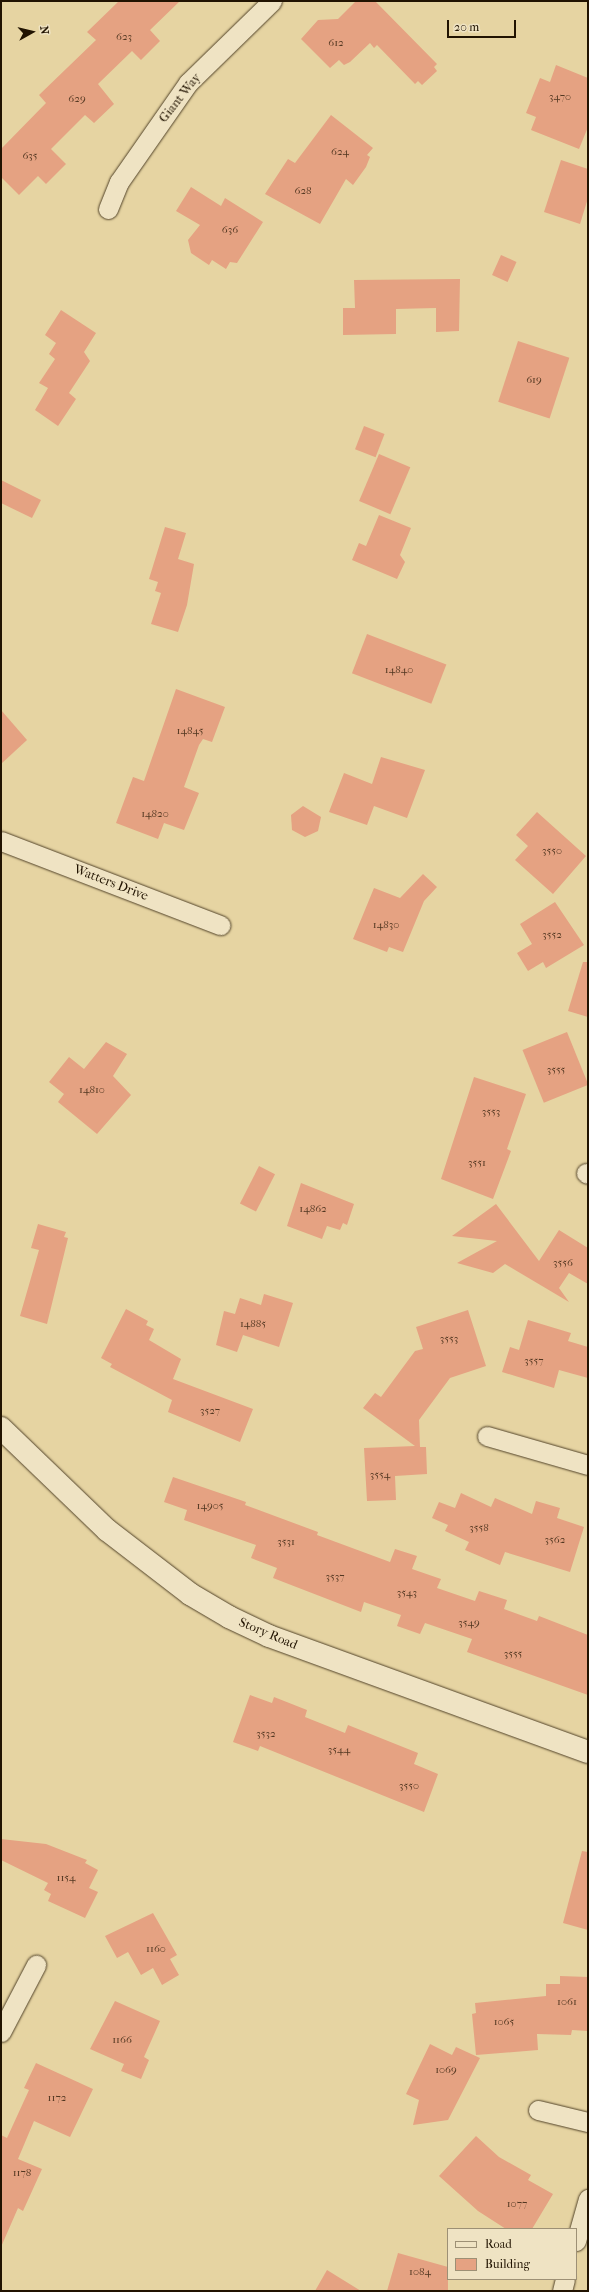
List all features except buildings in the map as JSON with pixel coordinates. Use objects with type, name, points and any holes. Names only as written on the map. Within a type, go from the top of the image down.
[{"type":"street","name":"Giant Way","points":[[108,209],[119,182],[188,83],[272,1]]},
{"type":"street","name":"Watters Drive","points":[[1,841],[220,925]]},
{"type":"street","name":"Story Road","points":[[1,1428],[107,1530],[190,1594],[229,1617],[284,1641],[588,1752]]},
{"type":"street","points":[[487,1436],[588,1465]]},
{"type":"street","points":[[1,2032],[36,1965]]},
{"type":"street","points":[[538,2110],[588,2122]]},
{"type":"street","points":[[577,2237],[588,2198]]},
{"type":"street","points":[[562,2291],[565,2280]]}]
